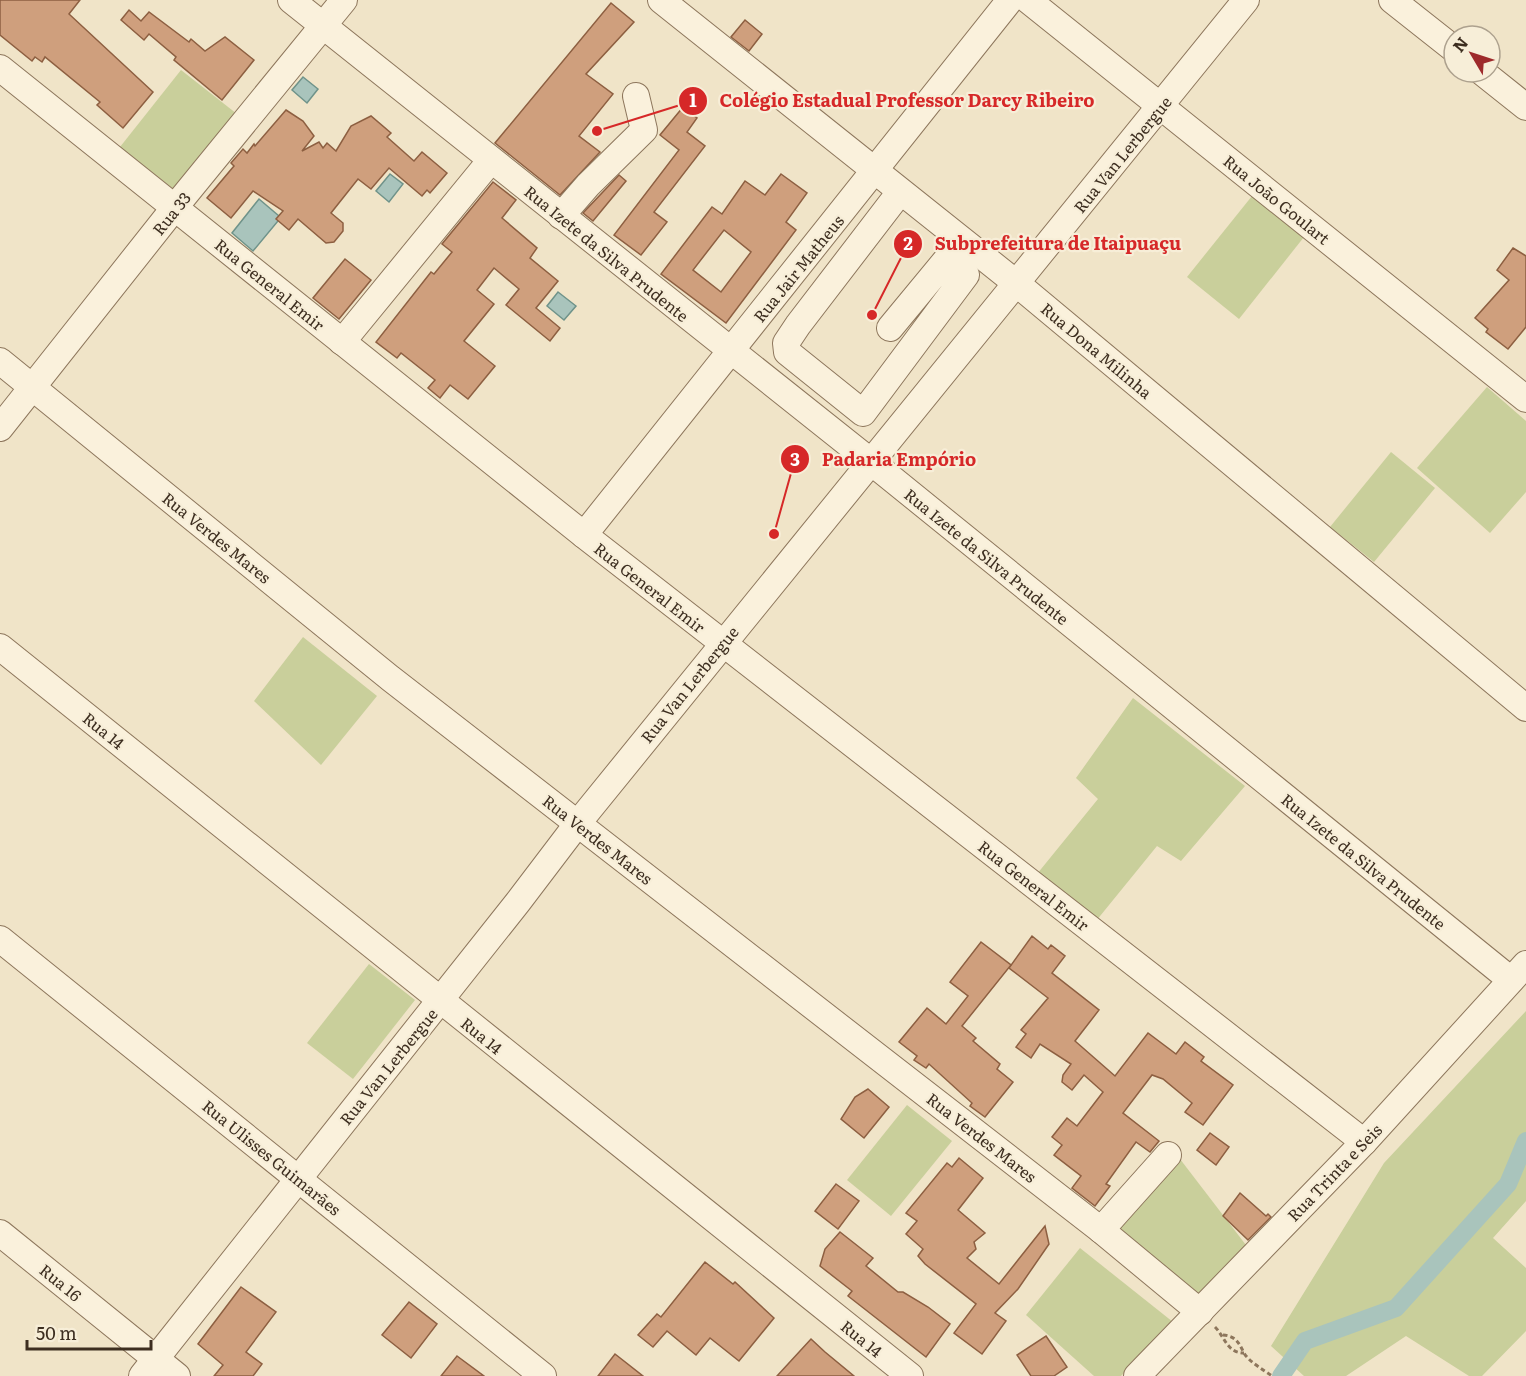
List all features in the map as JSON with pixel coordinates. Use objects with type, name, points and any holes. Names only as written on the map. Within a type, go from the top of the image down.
[{"type":"street","name":"Rua Izete da Silva Prudente","points":[[291,0],[731,351],[1519,972]]},
{"type":"street","name":"Rua 33","points":[[0,428],[175,207],[344,0]]},
{"type":"street","name":"Rua Dona Milinha","points":[[661,0],[1016,283],[1526,708]]},
{"type":"street","name":"Rua Jair Matheus","points":[[584,535],[1010,0]]},
{"type":"street","name":"Rua João Goulart","points":[[1028,0],[1526,399]]},
{"type":"street","name":"Rua Van Lerbergue","points":[[149,1368],[722,643],[1246,0]]},
{"type":"street","points":[[1392,0],[1442,40]]},
{"type":"street","name":"Rua General Emir","points":[[0,68],[584,535],[1364,1142]]},
{"type":"street","points":[[1497,84],[1526,107]]},
{"type":"street","points":[[561,216],[588,185],[644,130],[636,96]]},
{"type":"street","points":[[342,342],[491,160]]},
{"type":"street","points":[[890,328],[947,259],[966,275],[863,413],[787,352],[786,343],[798,326],[900,192]]},
{"type":"street","name":"Rua Verdes Mares","points":[[0,361],[390,678],[1101,1230],[1200,1312]]},
{"type":"street","name":"Rua 14","points":[[0,647],[910,1376]]},
{"type":"street","name":"Rua Ulisses Guimarães","points":[[0,939],[543,1376]]},
{"type":"street","name":"Rua Trinta e Seis","points":[[1137,1376],[1364,1142],[1519,972]]},
{"type":"street","points":[[1101,1230],[1168,1155]]},
{"type":"street","name":"Rua 16","points":[[0,1233],[149,1368],[177,1376]]},
{"type":"path","points":[[1244,1353],[1237,1353],[1225,1343],[1223,1335],[1231,1336],[1243,1346],[1244,1353],[1272,1376]]},
{"type":"green space","points":[[181,70],[237,114],[176,191],[120,147]]},
{"type":"green space","points":[[1252,196],[1304,237],[1239,319],[1187,277]]},
{"type":"green space","points":[[1487,387],[1526,421],[1526,492],[1490,533],[1417,468]]},
{"type":"green space","points":[[1391,452],[1435,488],[1374,562],[1330,527]]},
{"type":"green space","points":[[303,637],[377,696],[321,765],[254,701]]},
{"type":"green space","points":[[1133,698],[1245,786],[1181,861],[1157,846],[1096,921],[1037,874],[1098,799],[1076,778]]},
{"type":"green space","points":[[369,964],[415,1000],[353,1079],[307,1043]]},
{"type":"green space","points":[[1526,1011],[1526,1201],[1493,1238],[1526,1268],[1526,1331],[1482,1376],[1469,1376],[1406,1336],[1346,1376],[1304,1376],[1271,1346],[1384,1163]]},
{"type":"green space","points":[[907,1105],[952,1141],[891,1216],[847,1180]]},
{"type":"green space","points":[[1180,1159],[1249,1249],[1199,1300],[1118,1230]]},
{"type":"green space","points":[[1080,1248],[1173,1322],[1121,1376],[1094,1376],[1026,1315]]},
{"type":"water","points":[[303,77],[318,89],[307,103],[292,90]]},
{"type":"water","points":[[390,174],[403,184],[389,202],[376,191]]},
{"type":"water","points":[[259,199],[279,216],[278,221],[253,251],[232,233]]},
{"type":"water","points":[[558,292],[576,306],[564,320],[547,306]]},
{"type":"building","points":[[0,0],[80,0],[69,14],[153,92],[123,128],[97,105],[100,102],[45,57],[42,62],[35,57],[32,61],[0,35]]},
{"type":"building","points":[[611,3],[634,22],[586,74],[613,94],[579,136],[600,152],[560,195],[495,143]]},
{"type":"building","points":[[129,10],[141,21],[149,12],[189,42],[191,39],[205,51],[225,37],[254,60],[222,100],[174,60],[176,57],[149,34],[144,40],[121,20]]},
{"type":"building","points":[[745,20],[762,34],[749,51],[731,37]]},
{"type":"building","points":[[683,107],[697,118],[687,132],[705,146],[654,212],[667,222],[641,255],[614,235],[679,150],[660,135]]},
{"type":"building","points":[[286,110],[303,121],[314,136],[302,151],[319,142],[323,148],[327,143],[336,151],[351,126],[371,116],[391,133],[387,137],[414,161],[422,152],[447,173],[430,193],[427,190],[422,196],[389,168],[371,189],[358,179],[331,213],[343,223],[343,231],[334,242],[326,243],[298,219],[289,230],[276,219],[283,211],[253,191],[231,218],[207,198],[234,166],[231,163],[243,149],[247,153],[254,144],[255,146]]},
{"type":"building","points":[[781,174],[807,193],[786,222],[796,230],[726,323],[661,274],[712,207],[722,214],[745,181],[765,195]],"holes":[[[724,230],[751,252],[721,292],[693,270]]]},
{"type":"building","points":[[619,175],[626,181],[593,221],[583,213]]},
{"type":"building","points":[[493,182],[516,200],[502,218],[537,248],[530,258],[558,281],[536,308],[560,328],[550,341],[506,305],[519,289],[494,268],[477,290],[494,304],[464,341],[495,366],[468,399],[450,385],[440,398],[428,388],[435,380],[401,353],[397,358],[376,342],[431,272],[434,274],[452,252],[442,244]]},
{"type":"building","points":[[1513,248],[1526,256],[1526,327],[1508,349],[1486,332],[1488,329],[1475,318],[1509,280],[1497,270]]},
{"type":"building","points":[[345,259],[371,280],[339,319],[313,298]]},
{"type":"building","points":[[1032,936],[1048,949],[1051,945],[1065,956],[1052,973],[1099,1010],[1075,1041],[1115,1076],[1148,1033],[1176,1054],[1185,1042],[1204,1057],[1201,1061],[1233,1085],[1203,1125],[1185,1112],[1192,1103],[1163,1079],[1152,1075],[1123,1113],[1159,1141],[1150,1152],[1136,1142],[1106,1184],[1110,1186],[1095,1206],[1072,1188],[1081,1176],[1054,1155],[1062,1145],[1052,1137],[1067,1118],[1077,1126],[1103,1092],[1084,1075],[1072,1090],[1062,1082],[1063,1075],[1071,1064],[1040,1044],[1031,1058],[1016,1047],[1026,1034],[1021,1030],[1048,998],[1009,968]]},
{"type":"building","points":[[981,942],[1011,965],[962,1026],[976,1038],[973,1041],[1000,1064],[997,1069],[1013,1082],[985,1117],[970,1106],[972,1103],[929,1064],[926,1068],[914,1060],[917,1056],[899,1042],[927,1008],[946,1024],[968,996],[950,982]]},
{"type":"building","points":[[868,1089],[889,1107],[864,1138],[841,1119],[855,1097]]},
{"type":"building","points":[[1210,1133],[1229,1147],[1216,1165],[1197,1150]]},
{"type":"building","points":[[959,1158],[983,1178],[958,1210],[985,1233],[974,1242],[976,1249],[967,1258],[999,1284],[1045,1226],[1049,1244],[1018,1289],[995,1313],[1006,1321],[982,1354],[954,1333],[976,1304],[925,1264],[918,1256],[923,1249],[906,1234],[917,1221],[906,1213],[947,1163],[952,1167]]},
{"type":"building","points":[[836,1184],[859,1201],[838,1229],[815,1211]]},
{"type":"building","points":[[1240,1193],[1266,1216],[1268,1214],[1271,1217],[1248,1240],[1223,1216]]},
{"type":"building","points":[[840,1232],[873,1258],[866,1266],[898,1292],[903,1292],[928,1307],[950,1324],[926,1357],[848,1296],[852,1291],[820,1266],[825,1249]]},
{"type":"building","points":[[705,1262],[733,1284],[735,1282],[774,1318],[739,1361],[710,1338],[696,1355],[667,1331],[653,1347],[638,1335],[657,1314],[661,1317]]},
{"type":"building","points":[[241,1287],[276,1312],[246,1352],[262,1364],[253,1376],[214,1376],[223,1365],[198,1344]]},
{"type":"building","points":[[409,1302],[437,1324],[411,1358],[382,1335]]},
{"type":"building","points":[[1046,1336],[1067,1367],[1054,1376],[1031,1376],[1017,1355]]},
{"type":"building","points":[[811,1339],[825,1352],[854,1376],[777,1376]]},
{"type":"building","points":[[615,1354],[643,1376],[598,1376]]},
{"type":"building","points":[[457,1356],[484,1376],[441,1376]]},
{"type":"waterway","points":[[1281,1376],[1305,1341],[1396,1308],[1508,1184],[1526,1141]]},
{"type":"place","name":"Colégio Estadual Professor Darcy Ribeiro","points":[[597,131]]},
{"type":"place","name":"Subprefeitura de Itaipuaçu","points":[[872,315]]},
{"type":"place","name":"Padaria Empório","points":[[774,534]]}]
